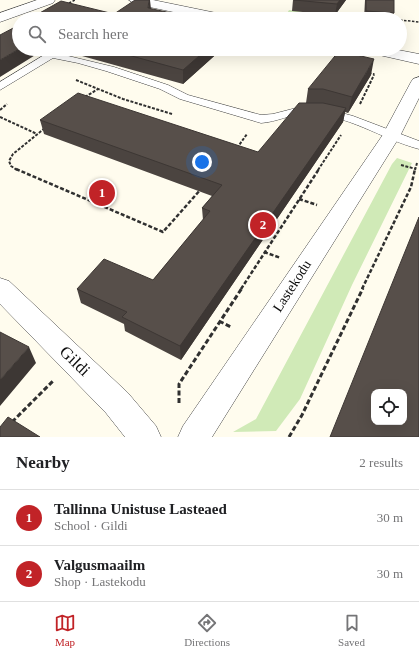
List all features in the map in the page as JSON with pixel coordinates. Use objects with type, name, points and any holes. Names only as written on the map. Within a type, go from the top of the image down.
[{"type":"street","points":[[135,0],[192,12]]},
{"type":"street","points":[[19,12],[50,2]]},
{"type":"street","points":[[0,18],[12,14]]},
{"type":"street","points":[[405,56],[419,59]]},
{"type":"street","name":"Lastekodu","points":[[194,437],[391,136],[419,82]]},
{"type":"street","name":"Gildi","points":[[0,288],[117,402],[145,437]]},
{"type":"lane","points":[[0,87],[50,56]]},
{"type":"lane","points":[[68,56],[164,87],[184,97],[261,119],[271,120],[305,110],[324,112],[353,120],[391,136],[419,145]]},
{"type":"path","points":[[407,21],[419,22]]},
{"type":"path","points":[[353,120],[374,74],[368,72]]},
{"type":"path","points":[[73,79],[173,114]]},
{"type":"path","points":[[79,101],[98,89]]},
{"type":"path","points":[[0,110],[10,102]]},
{"type":"path","points":[[0,117],[37,134]]},
{"type":"path","points":[[46,126],[13,154],[10,161],[11,166],[163,232],[204,186]]},
{"type":"path","points":[[233,153],[247,135],[245,132]]},
{"type":"path","points":[[179,410],[179,384],[343,133]]},
{"type":"path","points":[[288,437],[302,415],[411,187],[419,157]]},
{"type":"path","points":[[299,199],[319,206]]},
{"type":"path","points":[[10,425],[49,383],[77,362]]},
{"type":"green space","points":[[289,10],[308,12],[288,12]]},
{"type":"green space","points":[[397,158],[412,163],[352,285],[300,399],[276,431],[233,432],[256,419],[392,164]]},
{"type":"building","points":[[135,0],[149,0],[148,8],[167,12],[117,12]]},
{"type":"building","points":[[294,0],[340,0],[337,4]]},
{"type":"building","points":[[366,0],[394,0],[394,12],[366,11]]},
{"type":"building","points":[[61,1],[106,12],[41,12]]},
{"type":"building","points":[[12,29],[12,53],[0,60],[0,35]]},
{"type":"building","points":[[132,56],[199,56],[183,70]]},
{"type":"building","points":[[335,56],[361,56],[374,59],[352,97],[323,89],[308,89]]},
{"type":"building","points":[[78,93],[258,152],[299,103],[323,103],[346,108],[180,346],[122,317],[127,312],[77,289],[104,259],[153,280],[210,211],[202,208],[222,185],[40,120]]},
{"type":"building","points":[[419,217],[419,437],[330,437]]},
{"type":"building","points":[[0,332],[29,347],[0,380]]},
{"type":"building","points":[[8,417],[40,437],[0,437],[0,427]]},
{"type":"place","name":"Tallinna Unistuse Lasteaed","points":[[102,193]]},
{"type":"place","name":"Valgusmaailm","points":[[263,225]]}]
